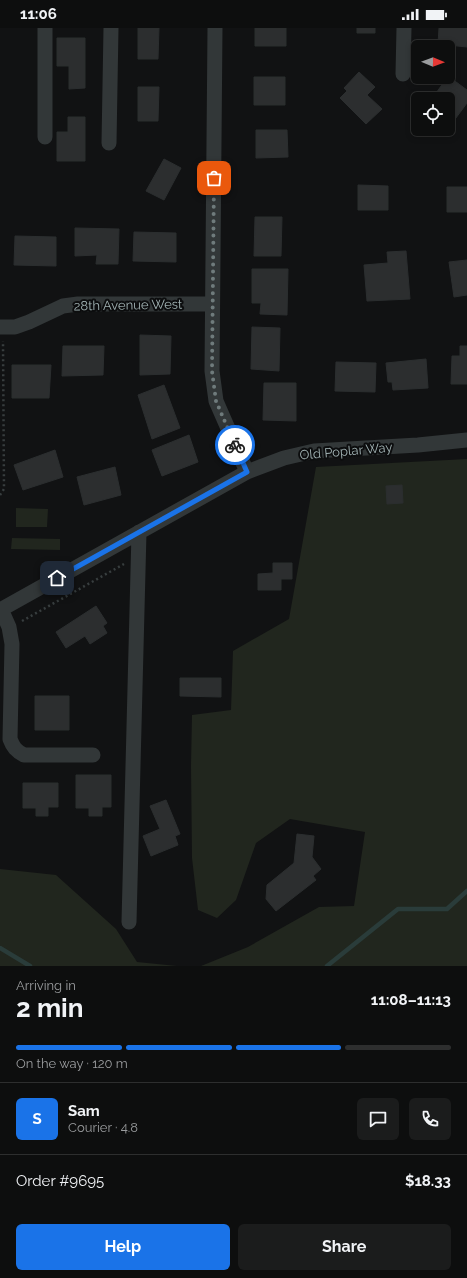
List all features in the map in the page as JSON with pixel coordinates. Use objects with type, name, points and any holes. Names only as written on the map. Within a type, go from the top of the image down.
[{"type":"street","points":[[45,28],[45,137]]},
{"type":"street","points":[[109,143],[111,28]]},
{"type":"street","points":[[216,28],[212,371],[216,401],[247,472]]},
{"type":"street","points":[[403,74],[404,28]]},
{"type":"street","name":"28th Avenue West","points":[[2,334],[63,306],[212,304]]},
{"type":"street","name":"Old Poplar Way","points":[[1,610],[247,472],[284,458],[314,451],[418,445],[467,440]]},
{"type":"street","points":[[129,922],[139,532]]},
{"type":"street","points":[[1,610],[10,627],[12,644],[10,739],[13,746],[18,752],[24,755],[93,755]]},
{"type":"path","points":[[0,495],[4,488],[2,334]]},
{"type":"path","points":[[10,627],[138,555]]},
{"type":"shaded area","points":[[467,459],[467,966],[201,966],[248,947],[319,907],[354,906],[365,832],[290,819],[256,843],[236,900],[217,918],[198,910],[192,858],[192,715],[231,710],[233,651],[289,619],[316,467]]},
{"type":"shaded area","points":[[16,508],[48,509],[47,527],[16,527]]},
{"type":"shaded area","points":[[12,538],[60,539],[60,550],[11,549]]},
{"type":"shaded area","points":[[0,869],[56,875],[116,929],[137,962],[177,966],[0,966]]},
{"type":"building","points":[[138,28],[159,28],[158,59],[138,59]]},
{"type":"building","points":[[255,28],[286,28],[286,46],[255,46]]},
{"type":"building","points":[[357,28],[375,28],[375,33],[357,33]]},
{"type":"building","points":[[439,28],[467,28],[467,47],[455,46],[455,40],[438,40]]},
{"type":"building","points":[[57,38],[85,38],[85,88],[69,89],[69,66],[57,66]]},
{"type":"building","points":[[359,72],[375,87],[367,95],[382,109],[366,124],[340,98],[347,91],[344,88]]},
{"type":"building","points":[[254,77],[285,77],[285,105],[254,105]]},
{"type":"building","points":[[455,81],[467,90],[467,103],[455,119],[455,92],[437,92],[442,84],[455,84]]},
{"type":"building","points":[[138,87],[159,87],[158,121],[138,121]]},
{"type":"building","points":[[68,117],[85,117],[85,161],[57,161],[57,132],[68,132]]},
{"type":"building","points":[[256,130],[287,130],[288,157],[256,158]]},
{"type":"building","points":[[164,159],[181,168],[164,200],[146,191]]},
{"type":"building","points":[[358,185],[388,186],[388,210],[358,210]]},
{"type":"building","points":[[447,187],[467,187],[467,212],[447,212]]},
{"type":"building","points":[[255,217],[282,217],[281,256],[254,256]]},
{"type":"building","points":[[75,228],[119,229],[118,264],[96,264],[97,255],[75,256]]},
{"type":"building","points":[[134,232],[176,233],[176,262],[133,261]]},
{"type":"building","points":[[15,236],[56,237],[56,266],[14,265]]},
{"type":"building","points":[[406,251],[410,299],[367,301],[364,265],[388,263],[387,252]]},
{"type":"building","points":[[467,260],[467,295],[454,297],[449,262]]},
{"type":"building","points":[[252,269],[288,269],[287,315],[260,314],[261,303],[252,303]]},
{"type":"building","points":[[252,327],[280,328],[279,371],[251,369]]},
{"type":"building","points":[[140,335],[171,336],[170,374],[140,375]]},
{"type":"building","points":[[63,346],[104,346],[103,375],[62,376]]},
{"type":"building","points":[[460,346],[467,346],[467,384],[451,384],[452,356],[460,356]]},
{"type":"building","points":[[426,359],[428,388],[393,390],[392,382],[388,382],[386,363]]},
{"type":"building","points":[[336,362],[376,363],[375,392],[335,391]]},
{"type":"building","points":[[12,365],[51,365],[49,398],[12,398]]},
{"type":"building","points":[[264,383],[296,383],[296,421],[263,420]]},
{"type":"building","points":[[164,385],[180,428],[152,439],[138,395]]},
{"type":"building","points":[[189,435],[198,462],[162,476],[152,450]]},
{"type":"building","points":[[55,450],[63,477],[23,490],[14,465]]},
{"type":"building","points":[[115,467],[121,495],[84,505],[77,477]]},
{"type":"building","points":[[402,485],[403,503],[387,504],[386,486]]},
{"type":"building","points":[[273,563],[292,563],[292,579],[281,579],[281,590],[258,590],[258,574],[273,573]]},
{"type":"building","points":[[96,606],[107,623],[103,626],[107,633],[90,644],[85,636],[66,648],[56,632]]},
{"type":"building","points":[[180,678],[221,678],[221,697],[180,696]]},
{"type":"building","points":[[35,696],[69,696],[69,730],[35,730]]},
{"type":"building","points":[[76,775],[111,775],[111,807],[102,807],[102,816],[89,816],[89,808],[76,808]]},
{"type":"building","points":[[23,783],[58,783],[58,807],[48,807],[48,816],[36,816],[36,808],[23,808]]},
{"type":"building","points":[[166,800],[180,834],[175,836],[178,845],[151,856],[143,836],[160,829],[150,806]]},
{"type":"building","points":[[297,834],[314,836],[312,857],[321,869],[313,876],[316,880],[276,911],[266,899],[267,885],[294,863]]},
{"type":"waterway","points":[[327,966],[398,909],[447,909],[467,891]]},
{"type":"waterway","points":[[0,948],[30,966]]},
{"type":"way so far","points":[[214,178],[212,371],[216,401],[235,445]]},
{"type":"route","points":[[57,578],[247,472],[235,445]]}]
